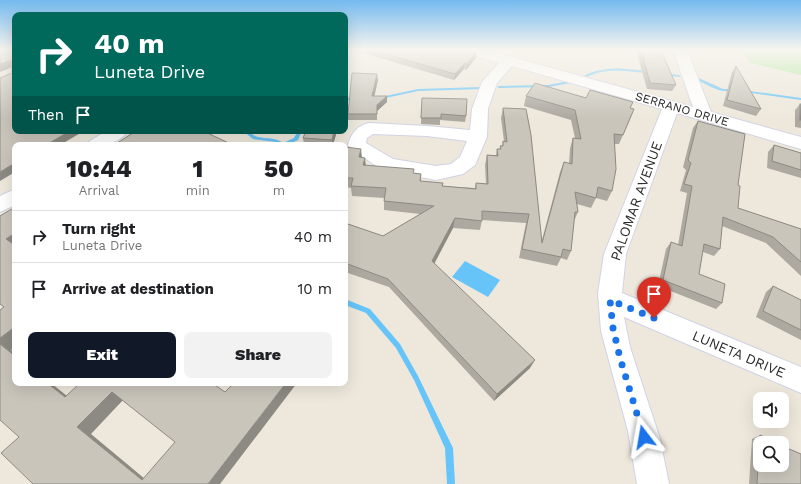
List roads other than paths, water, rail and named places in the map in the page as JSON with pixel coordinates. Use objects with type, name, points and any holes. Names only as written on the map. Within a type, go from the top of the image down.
[{"type":"street","points":[[478,136],[427,131],[369,128],[359,136],[357,144],[371,155],[388,165],[436,173],[456,169],[468,161],[478,136],[480,109],[490,82],[499,73]]},
{"type":"street","name":"SERRANO DRIVE","points":[[551,73],[801,143]]},
{"type":"street","points":[[688,73],[704,115]]},
{"type":"street","name":"PALOMAR AVENUE","points":[[653,484],[641,424],[620,358],[613,328],[610,300],[611,275],[615,254],[671,106]]},
{"type":"street","points":[[101,142],[114,134]]},
{"type":"street","points":[[0,205],[12,198]]},
{"type":"street","name":"LUNETA DRIVE","points":[[610,300],[801,380]]},
{"type":"water","points":[[465,261],[500,280],[488,297],[452,277]]},
{"type":"waterway","points":[[586,76],[595,73]]},
{"type":"waterway","points":[[665,74],[679,76]]},
{"type":"waterway","points":[[698,79],[722,90],[733,90]]},
{"type":"waterway","points":[[499,87],[548,86],[575,81]]},
{"type":"waterway","points":[[381,98],[418,90],[482,88]]},
{"type":"waterway","points":[[744,91],[801,99]]},
{"type":"waterway","points":[[348,99],[356,99]]},
{"type":"waterway","points":[[249,134],[255,138],[278,142]]},
{"type":"waterway","points":[[290,142],[296,139],[298,134]]},
{"type":"waterway","points":[[348,303],[368,311],[398,346],[416,378],[449,448],[451,484]]}]
